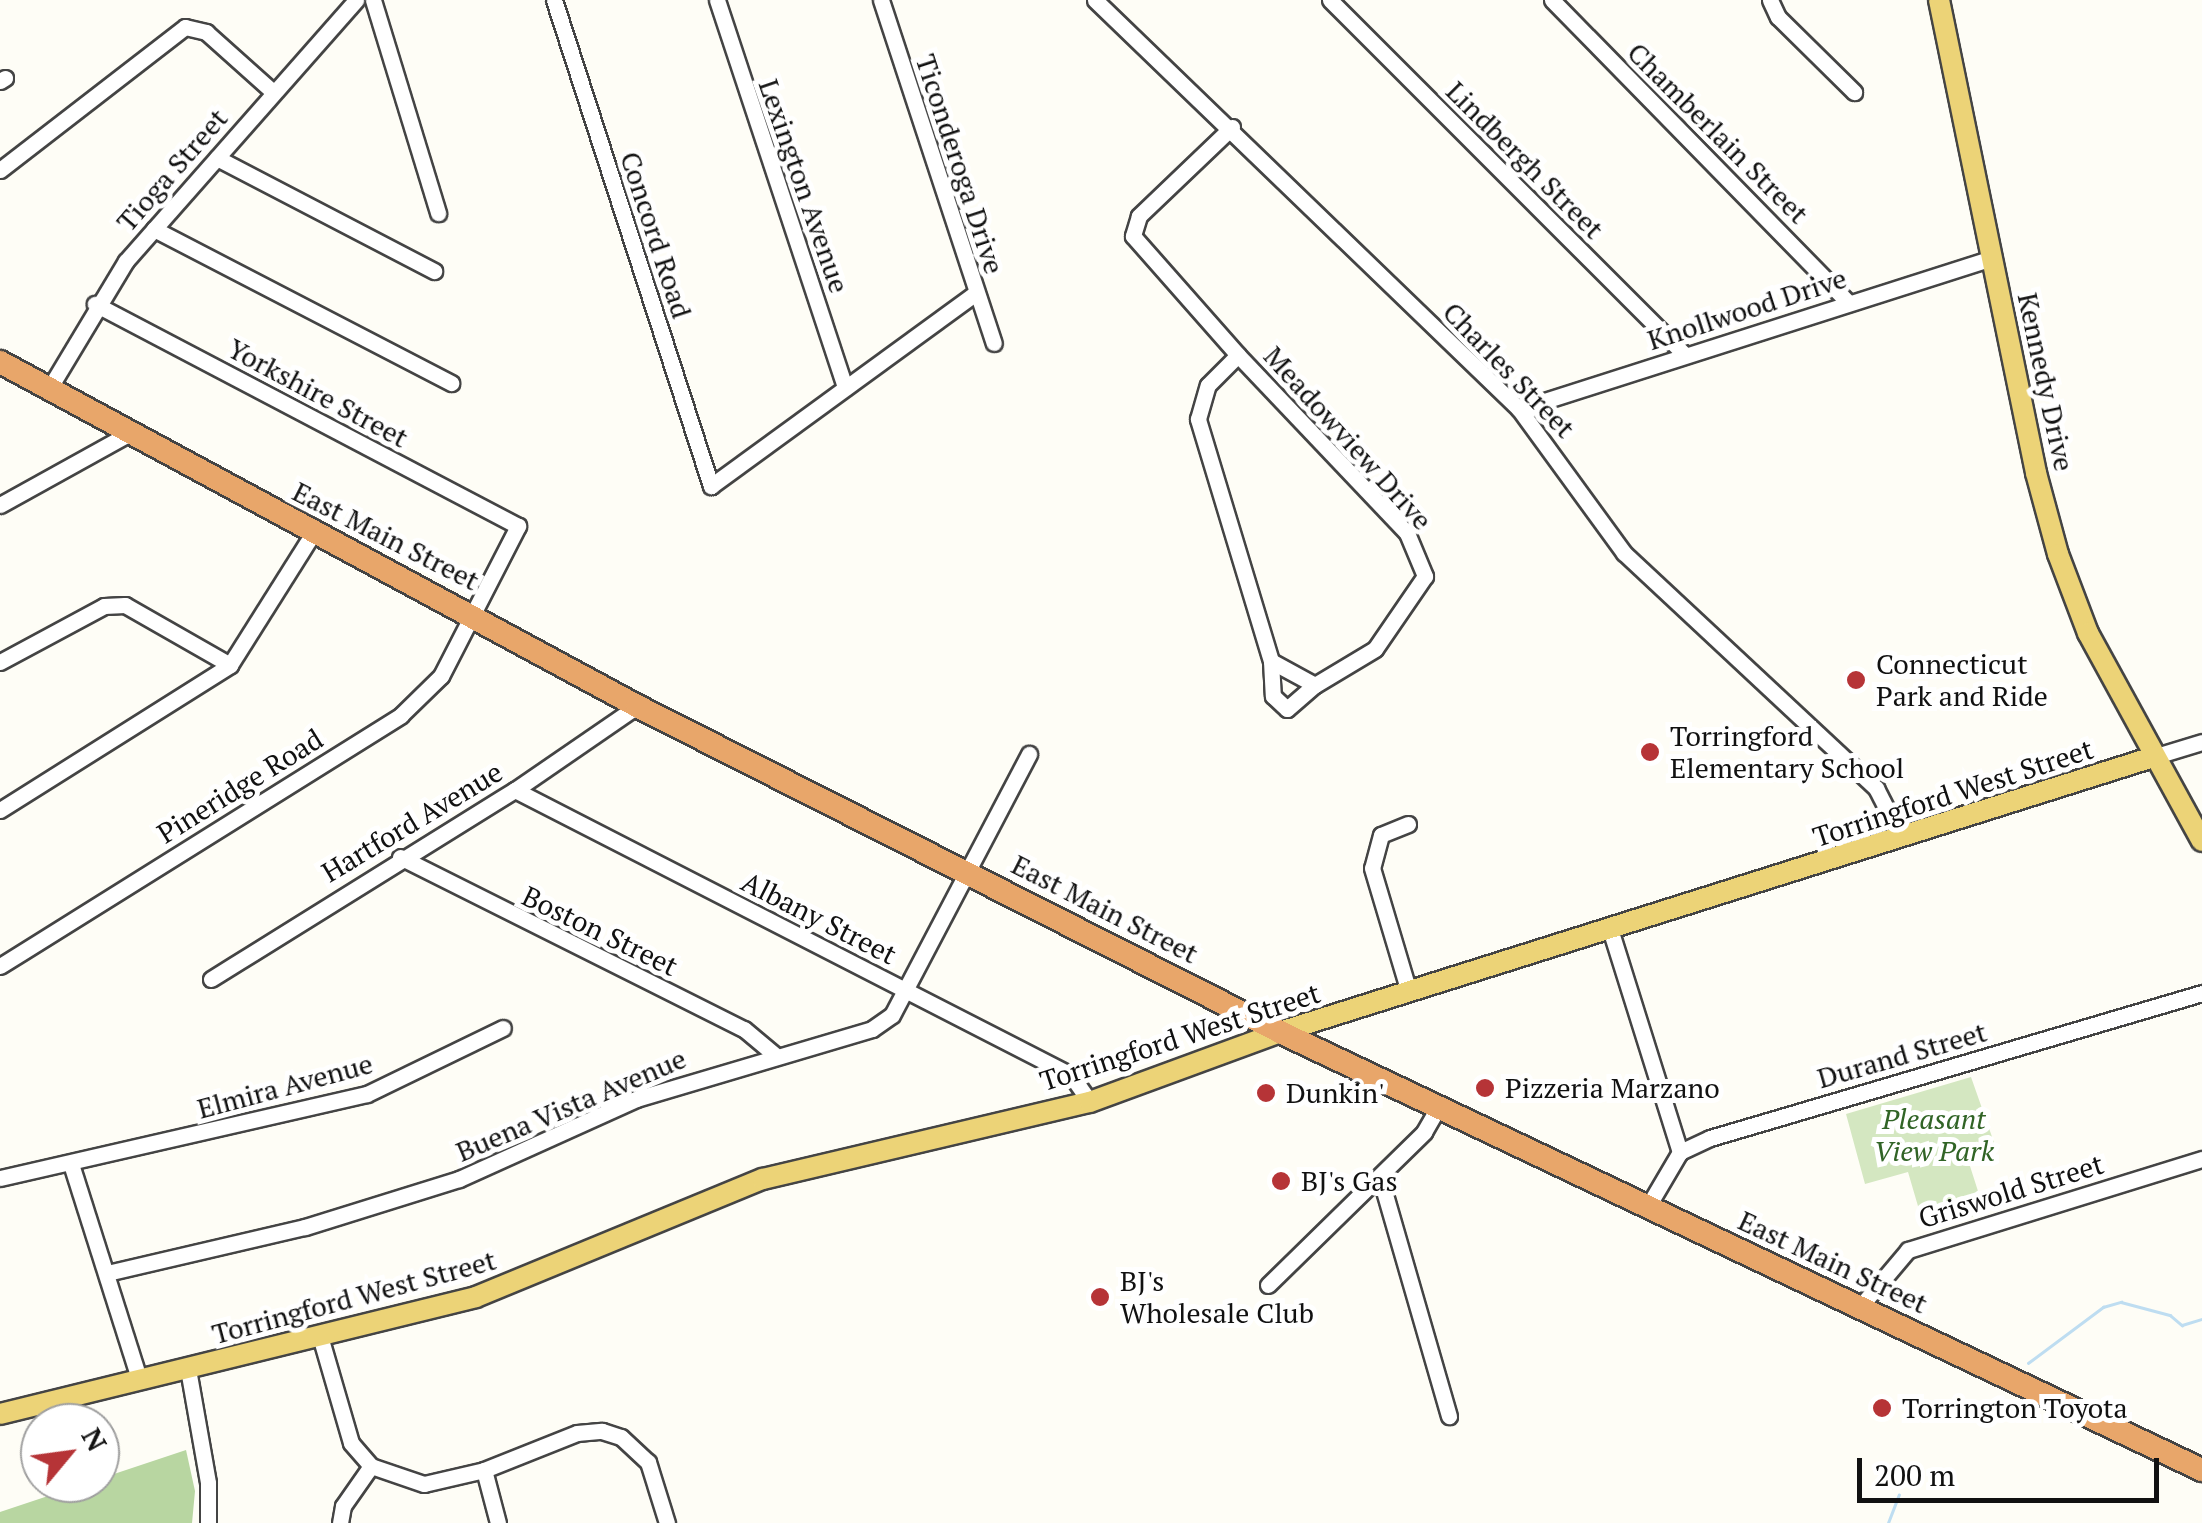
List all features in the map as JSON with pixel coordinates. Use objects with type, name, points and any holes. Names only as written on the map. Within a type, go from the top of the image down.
[{"type":"highway","name":"East Main Street","points":[[0,362],[638,706],[1280,1032],[2202,1470]]},
{"type":"main road","name":"Kennedy Drive","points":[[1939,0],[2058,554],[2088,633],[2202,840]]},
{"type":"main road","name":"Torringford West Street","points":[[0,1414],[476,1298],[763,1178],[1090,1102],[1280,1032],[1611,932],[2153,757]]},
{"type":"street","name":"Tioga Street","points":[[49,389],[95,304],[154,230],[356,0]]},
{"type":"street","points":[[372,0],[438,214]]},
{"type":"street","name":"Concord Road","points":[[554,0],[710,486],[845,387]]},
{"type":"street","name":"Lexington Avenue","points":[[717,0],[845,387]]},
{"type":"street","name":"Ticonderoga Drive","points":[[881,0],[994,342]]},
{"type":"street","name":"Charles Street","points":[[1095,0],[1232,128],[1518,409],[1554,449],[1624,554],[1876,788],[1901,838]]},
{"type":"street","name":"Lindbergh Street","points":[[1330,0],[1685,355]]},
{"type":"street","name":"Chamberlain Street","points":[[1552,0],[1848,302]]},
{"type":"street","points":[[1770,0],[1778,17],[1854,92]]},
{"type":"street","points":[[0,170],[185,27],[206,32],[273,92]]},
{"type":"street","name":"Meadowview Drive","points":[[1232,128],[1139,216],[1133,236],[1407,533],[1424,576],[1376,649],[1315,685],[1287,709],[1273,696],[1271,661],[1198,419],[1208,385],[1238,354]]},
{"type":"street","points":[[217,158],[434,271]]},
{"type":"street","points":[[154,230],[451,383]]},
{"type":"street","name":"Knollwood Drive","points":[[1518,409],[1992,258]]},
{"type":"street","points":[[845,387],[976,292]]},
{"type":"street","name":"Yorkshire Street","points":[[95,304],[518,526]]},
{"type":"street","points":[[0,506],[128,434]]},
{"type":"street","name":"Pineridge Road","points":[[0,966],[401,715],[441,676],[518,526]]},
{"type":"street","points":[[0,810],[230,666],[313,533]]},
{"type":"street","points":[[0,662],[104,606],[124,605],[230,666]]},
{"type":"street","points":[[1271,661],[1315,685]]},
{"type":"street","name":"Hartford Avenue","points":[[211,979],[400,856],[515,790],[638,706]]},
{"type":"street","name":"Torringford West Street","points":[[2153,757],[2202,742]]},
{"type":"street","name":"Buena Vista Avenue","points":[[107,1273],[305,1227],[459,1180],[636,1099],[774,1054],[872,1029],[892,1015],[970,872],[1028,754]]},
{"type":"street","name":"Albany Street","points":[[515,790],[1071,1074],[1090,1102]]},
{"type":"street","points":[[1408,824],[1381,835],[1372,868],[1409,992]]},
{"type":"street","name":"Boston Street","points":[[400,856],[744,1029],[774,1054]]},
{"type":"street","points":[[1611,932],[1680,1152],[1647,1208]]},
{"type":"street","name":"Durand Street","points":[[1680,1152],[2202,992]]},
{"type":"street","name":"Elmira Avenue","points":[[0,1178],[367,1094],[503,1028]]},
{"type":"street","points":[[1268,1285],[1380,1178],[1438,1108]]},
{"type":"street","name":"Griswold Street","points":[[1859,1308],[1908,1250],[2202,1159]]},
{"type":"street","points":[[71,1164],[139,1379]]},
{"type":"street","points":[[1380,1178],[1449,1416]]},
{"type":"street","points":[[320,1336],[351,1443],[371,1466],[424,1484],[484,1470],[577,1433],[621,1437],[648,1462],[667,1523]]},
{"type":"street","points":[[188,1369],[208,1483],[208,1523]]},
{"type":"street","points":[[340,1523],[343,1506],[371,1466]]},
{"type":"street","points":[[484,1470],[498,1523]]},
{"type":"green space","name":"Pleasant View Park","points":[[1971,1077],[1997,1151],[1969,1163],[1985,1213],[1925,1230],[1908,1172],[1865,1184],[1846,1114]]},
{"type":"green space","points":[[186,1450],[195,1491],[192,1523],[0,1523],[0,1512],[27,1503],[120,1503],[120,1472]]},
{"type":"waterway","points":[[2028,1363],[2103,1307],[2121,1302],[2170,1315],[2182,1325],[2202,1319]]},
{"type":"waterway","points":[[1888,1523],[1899,1495]]},
{"type":"place","name":"Connecticut Park and Ride","points":[[1856,680]]},
{"type":"place","name":"Torringford Elementary School","points":[[1650,752]]},
{"type":"place","name":"Pizzeria Marzano","points":[[1485,1088]]},
{"type":"place","name":"Dunkin'","points":[[1266,1093]]},
{"type":"place","name":"BJ's Gas","points":[[1281,1181]]},
{"type":"place","name":"BJ's Wholesale Club","points":[[1100,1297]]},
{"type":"place","name":"Torrington Toyota","points":[[1882,1408]]}]
